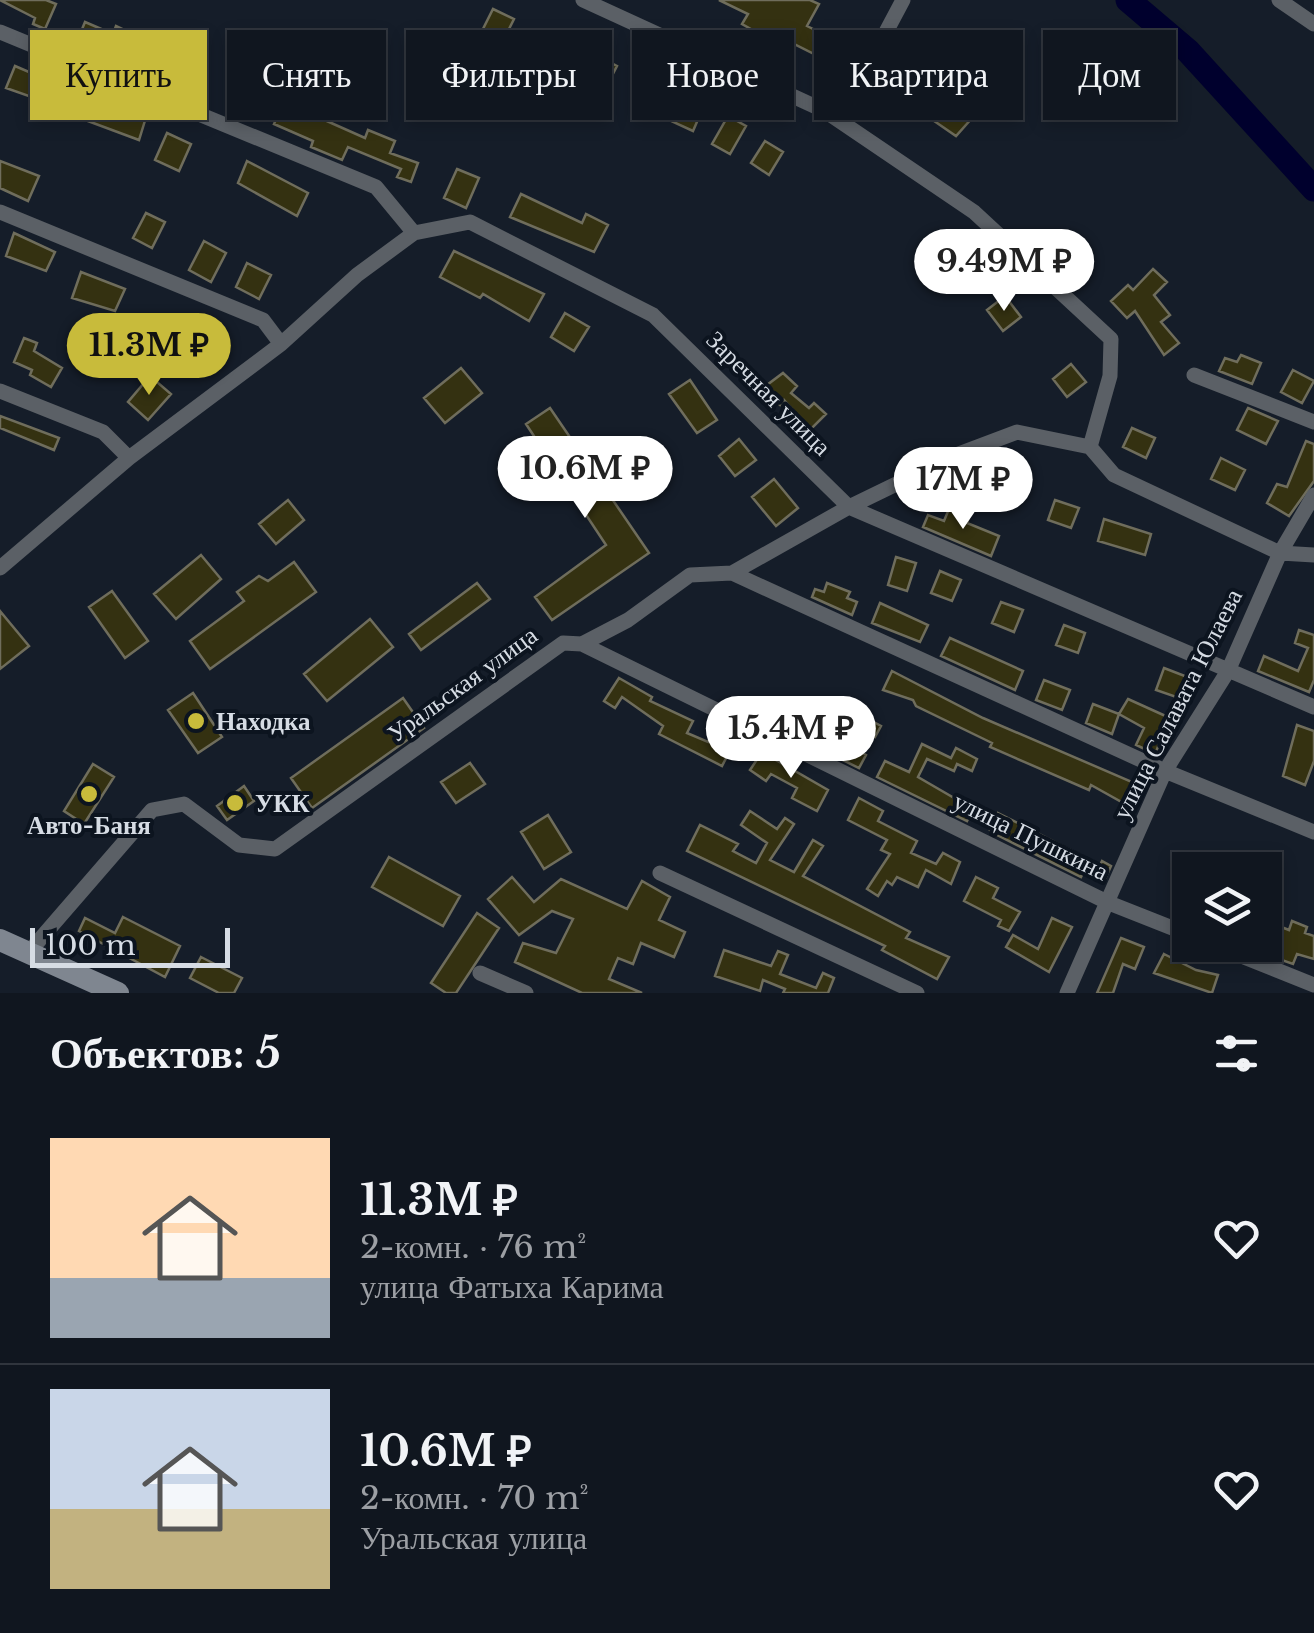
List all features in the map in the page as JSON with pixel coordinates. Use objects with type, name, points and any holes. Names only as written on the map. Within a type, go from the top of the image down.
[{"type":"main road","points":[[0,940],[118,993]]},
{"type":"street","points":[[583,0],[814,107]]},
{"type":"street","points":[[887,30],[903,0]]},
{"type":"street","points":[[1279,0],[1314,24]]},
{"type":"street","points":[[0,32],[376,187],[414,233],[402,246],[357,275],[281,344],[129,458],[0,568]]},
{"type":"street","points":[[837,120],[974,212],[1112,339],[1110,376],[1090,446]]},
{"type":"street","points":[[0,212],[262,320],[281,344]]},
{"type":"street","name":"Заречная улица","points":[[414,233],[470,222],[653,314],[849,507],[1314,707]]},
{"type":"street","points":[[1194,375],[1314,422]]},
{"type":"street","points":[[0,391],[104,432],[129,458]]},
{"type":"street","points":[[732,574],[849,507],[956,455],[1017,432],[1090,446],[1114,475],[1280,553],[1314,555]]},
{"type":"street","name":"улица Салавата Юлаева","points":[[1066,993],[1165,771],[1228,671],[1280,553],[1314,494]]},
{"type":"street","points":[[732,574],[1165,771],[1314,832]]},
{"type":"street","name":"Уральская улица","points":[[29,952],[152,810],[184,804],[240,845],[275,849],[563,643],[582,644],[628,620],[690,575],[732,574]]},
{"type":"street","name":"улица Пушкина","points":[[582,644],[1109,903],[1172,928]]},
{"type":"street","points":[[660,872],[917,993]]},
{"type":"street","points":[[1256,962],[1314,985]]},
{"type":"street","points":[[480,973],[526,993]]},
{"type":"building","points":[[0,0],[46,0],[56,4],[45,29],[33,24],[35,18]]},
{"type":"building","points":[[719,0],[810,0],[819,4],[807,26],[815,30],[814,54],[794,44],[794,30],[753,30],[742,24],[748,14]]},
{"type":"building","points":[[493,9],[514,19],[508,30],[482,30]]},
{"type":"building","points":[[85,22],[104,30],[82,30]]},
{"type":"building","points":[[15,66],[30,72],[30,96],[6,88]]},
{"type":"building","points":[[85,120],[145,120],[139,140]]},
{"type":"building","points":[[276,120],[324,120],[365,138],[368,130],[395,141],[390,153],[418,163],[411,182],[397,177],[401,169],[348,147],[342,160],[311,147],[313,141],[274,124]]},
{"type":"building","points":[[671,120],[698,120],[693,131]]},
{"type":"building","points":[[726,120],[746,126],[730,154],[712,144]]},
{"type":"building","points":[[933,120],[970,120],[956,136]]},
{"type":"building","points":[[167,133],[191,144],[179,171],[155,160]]},
{"type":"building","points":[[765,141],[783,152],[769,175],[751,163]]},
{"type":"building","points":[[0,161],[39,176],[28,201],[0,188]]},
{"type":"building","points":[[247,161],[308,193],[297,216],[238,183]]},
{"type":"building","points":[[457,169],[479,178],[466,208],[444,198]]},
{"type":"building","points":[[521,194],[582,223],[586,214],[608,225],[594,252],[510,217]]},
{"type":"building","points":[[146,213],[165,222],[152,248],[133,238]]},
{"type":"building","points":[[14,233],[55,252],[46,271],[6,256]]},
{"type":"building","points":[[204,241],[226,253],[211,282],[189,270]]},
{"type":"building","points":[[454,251],[544,294],[529,321],[483,294],[480,298],[440,277]]},
{"type":"building","points":[[247,263],[271,275],[259,299],[236,287]]},
{"type":"building","points":[[1153,269],[1167,282],[1154,295],[1170,315],[1161,322],[1179,343],[1164,355],[1135,311],[1127,318],[1111,301],[1128,285],[1133,290]]},
{"type":"building","points":[[81,272],[125,289],[115,311],[72,298]]},
{"type":"building","points":[[1005,296],[1021,317],[1003,331],[987,310]]},
{"type":"building","points":[[565,313],[589,327],[574,351],[551,337]]},
{"type":"building","points":[[200,328],[221,345],[199,372],[178,355]]},
{"type":"building","points":[[24,338],[37,343],[34,351],[62,368],[51,387],[30,375],[32,370],[14,362]]},
{"type":"building","points":[[1241,355],[1261,363],[1252,384],[1219,371],[1225,358],[1237,362]]},
{"type":"building","points":[[1071,364],[1086,382],[1067,397],[1053,379]]},
{"type":"building","points":[[461,368],[482,393],[445,423],[424,398]]},
{"type":"building","points":[[1293,370],[1314,381],[1302,403],[1281,392]]},
{"type":"building","points":[[783,373],[797,386],[791,393],[809,408],[814,403],[826,414],[810,430],[784,400],[780,405],[766,393],[770,388],[767,385]]},
{"type":"building","points":[[150,376],[171,394],[148,420],[128,402]]},
{"type":"building","points":[[690,380],[717,420],[697,433],[669,394]]},
{"type":"building","points":[[550,408],[649,553],[552,620],[535,597],[606,545],[526,424]]},
{"type":"building","points":[[1248,408],[1278,421],[1266,444],[1237,430]]},
{"type":"building","points":[[0,416],[59,438],[54,450],[0,428]]},
{"type":"building","points":[[1132,428],[1155,438],[1146,458],[1123,447]]},
{"type":"building","points":[[739,439],[756,460],[735,476],[719,456]]},
{"type":"building","points":[[1306,441],[1314,444],[1314,481],[1289,516],[1267,503],[1277,484],[1287,487]]},
{"type":"building","points":[[1221,458],[1245,470],[1235,490],[1211,479]]},
{"type":"building","points":[[774,479],[798,508],[776,526],[752,497]]},
{"type":"building","points":[[288,500],[304,520],[276,544],[259,524]]},
{"type":"building","points":[[1055,500],[1079,508],[1071,528],[1048,520]]},
{"type":"building","points":[[949,509],[969,517],[967,523],[999,536],[991,556],[923,527],[928,515],[944,521]]},
{"type":"building","points":[[1104,519],[1151,534],[1145,555],[1098,541]]},
{"type":"building","points":[[201,555],[221,579],[176,619],[154,594]]},
{"type":"building","points":[[896,557],[916,563],[907,591],[888,585]]},
{"type":"building","points":[[294,562],[316,592],[210,669],[190,641],[244,601],[237,592],[259,576],[268,581]]},
{"type":"building","points":[[940,571],[961,580],[952,601],[931,593]]},
{"type":"building","points":[[477,583],[490,599],[421,650],[409,634]]},
{"type":"building","points":[[827,583],[850,592],[847,598],[857,602],[852,615],[812,597],[815,589],[824,592]]},
{"type":"building","points":[[112,591],[148,641],[125,658],[89,607]]},
{"type":"building","points":[[1001,602],[1023,610],[1014,632],[992,623]]},
{"type":"building","points":[[880,603],[928,625],[920,642],[872,623]]},
{"type":"building","points":[[0,611],[29,646],[0,669]]},
{"type":"building","points":[[370,619],[393,647],[327,701],[304,674]]},
{"type":"building","points":[[1064,625],[1085,633],[1078,653],[1056,645]]},
{"type":"building","points":[[1299,630],[1314,635],[1314,680],[1309,692],[1258,671],[1264,656],[1298,671],[1308,648],[1295,643]]},
{"type":"building","points":[[950,638],[1023,671],[1015,690],[941,656]]},
{"type":"building","points":[[1164,668],[1190,678],[1182,699],[1156,690]]},
{"type":"building","points":[[892,671],[983,718],[1139,785],[1127,805],[1091,785],[1089,790],[990,747],[992,743],[916,706],[913,700],[883,690]]},
{"type":"building","points":[[619,678],[652,697],[650,701],[693,721],[687,733],[708,742],[713,732],[734,743],[722,766],[659,734],[663,726],[622,697],[615,708],[604,701]]},
{"type":"building","points":[[1044,680],[1070,690],[1062,710],[1036,700]]},
{"type":"building","points":[[193,693],[222,737],[198,753],[168,710]]},
{"type":"building","points":[[403,698],[424,728],[312,808],[291,778]]},
{"type":"building","points":[[829,698],[881,726],[875,737],[823,710]]},
{"type":"building","points":[[1128,699],[1170,718],[1155,754],[1136,745],[1144,728],[1119,714]]},
{"type":"building","points":[[1093,704],[1119,714],[1112,734],[1086,723]]},
{"type":"building","points":[[1297,725],[1314,731],[1314,761],[1305,785],[1283,776]]},
{"type":"building","points":[[814,727],[866,755],[859,768],[806,742]]},
{"type":"building","points":[[922,744],[951,758],[956,748],[977,759],[972,771],[957,764],[954,771],[927,759],[918,777],[973,809],[967,821],[877,777],[885,761],[909,772]]},
{"type":"building","points":[[762,752],[828,790],[817,811],[792,798],[797,788],[771,774],[766,781],[750,770]]},
{"type":"building","points":[[470,763],[485,784],[456,803],[441,782]]},
{"type":"building","name":"Авто-Баня","points":[[93,764],[114,777],[84,824],[64,811]]},
{"type":"building","name":"УКК","points":[[244,786],[254,801],[227,820],[217,806]]},
{"type":"building","points":[[859,798],[883,811],[878,821],[917,841],[911,853],[936,864],[943,853],[960,862],[951,884],[926,870],[918,887],[897,877],[892,885],[887,881],[878,896],[867,889],[890,854],[881,850],[887,840],[848,820]]},
{"type":"building","points":[[750,811],[777,829],[785,818],[794,824],[770,860],[794,872],[813,840],[823,846],[803,876],[910,932],[906,938],[949,957],[937,979],[882,950],[885,946],[687,851],[700,825],[738,844],[733,851],[756,863],[767,843],[741,825]]},
{"type":"building","points":[[998,813],[1100,865],[1102,861],[1111,866],[1105,879],[1085,869],[1081,877],[997,835],[990,830]]},
{"type":"building","points":[[548,815],[571,852],[544,869],[521,832]]},
{"type":"building","points":[[389,857],[460,896],[443,926],[372,887]]},
{"type":"building","points":[[512,877],[534,902],[561,879],[627,909],[642,881],[670,897],[659,920],[685,932],[674,957],[641,943],[633,964],[618,958],[609,979],[642,993],[582,993],[515,962],[523,943],[556,953],[573,919],[552,911],[519,935],[488,899]]},
{"type":"building","points":[[976,877],[998,888],[993,898],[1020,912],[1009,931],[998,926],[1001,920],[964,901]]},
{"type":"building","points":[[477,913],[499,928],[456,993],[446,993],[431,983]]},
{"type":"building","points":[[123,917],[180,946],[165,977],[79,931],[85,918],[115,933]]},
{"type":"building","points":[[1052,918],[1072,927],[1049,972],[1006,947],[1013,935],[1038,949]]},
{"type":"building","points":[[1292,921],[1307,927],[1305,933],[1314,936],[1314,959],[1297,954],[1293,964],[1282,960],[1282,927],[1289,930]]},
{"type":"building","points":[[1121,938],[1144,947],[1135,969],[1123,964],[1113,993],[1097,993]]},
{"type":"building","points":[[724,950],[771,966],[778,951],[788,955],[780,974],[816,988],[823,973],[834,978],[828,993],[783,993],[785,989],[763,980],[760,991],[715,976]]},
{"type":"building","points":[[1164,954],[1172,962],[1218,975],[1212,993],[1154,973]]},
{"type":"building","points":[[201,957],[242,978],[234,993],[219,993],[190,978]]},
{"type":"waterway","points":[[1128,0],[1188,51],[1314,189]]},
{"type":"place","name":"Находка","points":[[196,721]]},
{"type":"place","name":"Авто-Баня","points":[[89,794]]},
{"type":"place","name":"УКК","points":[[235,803]]}]
